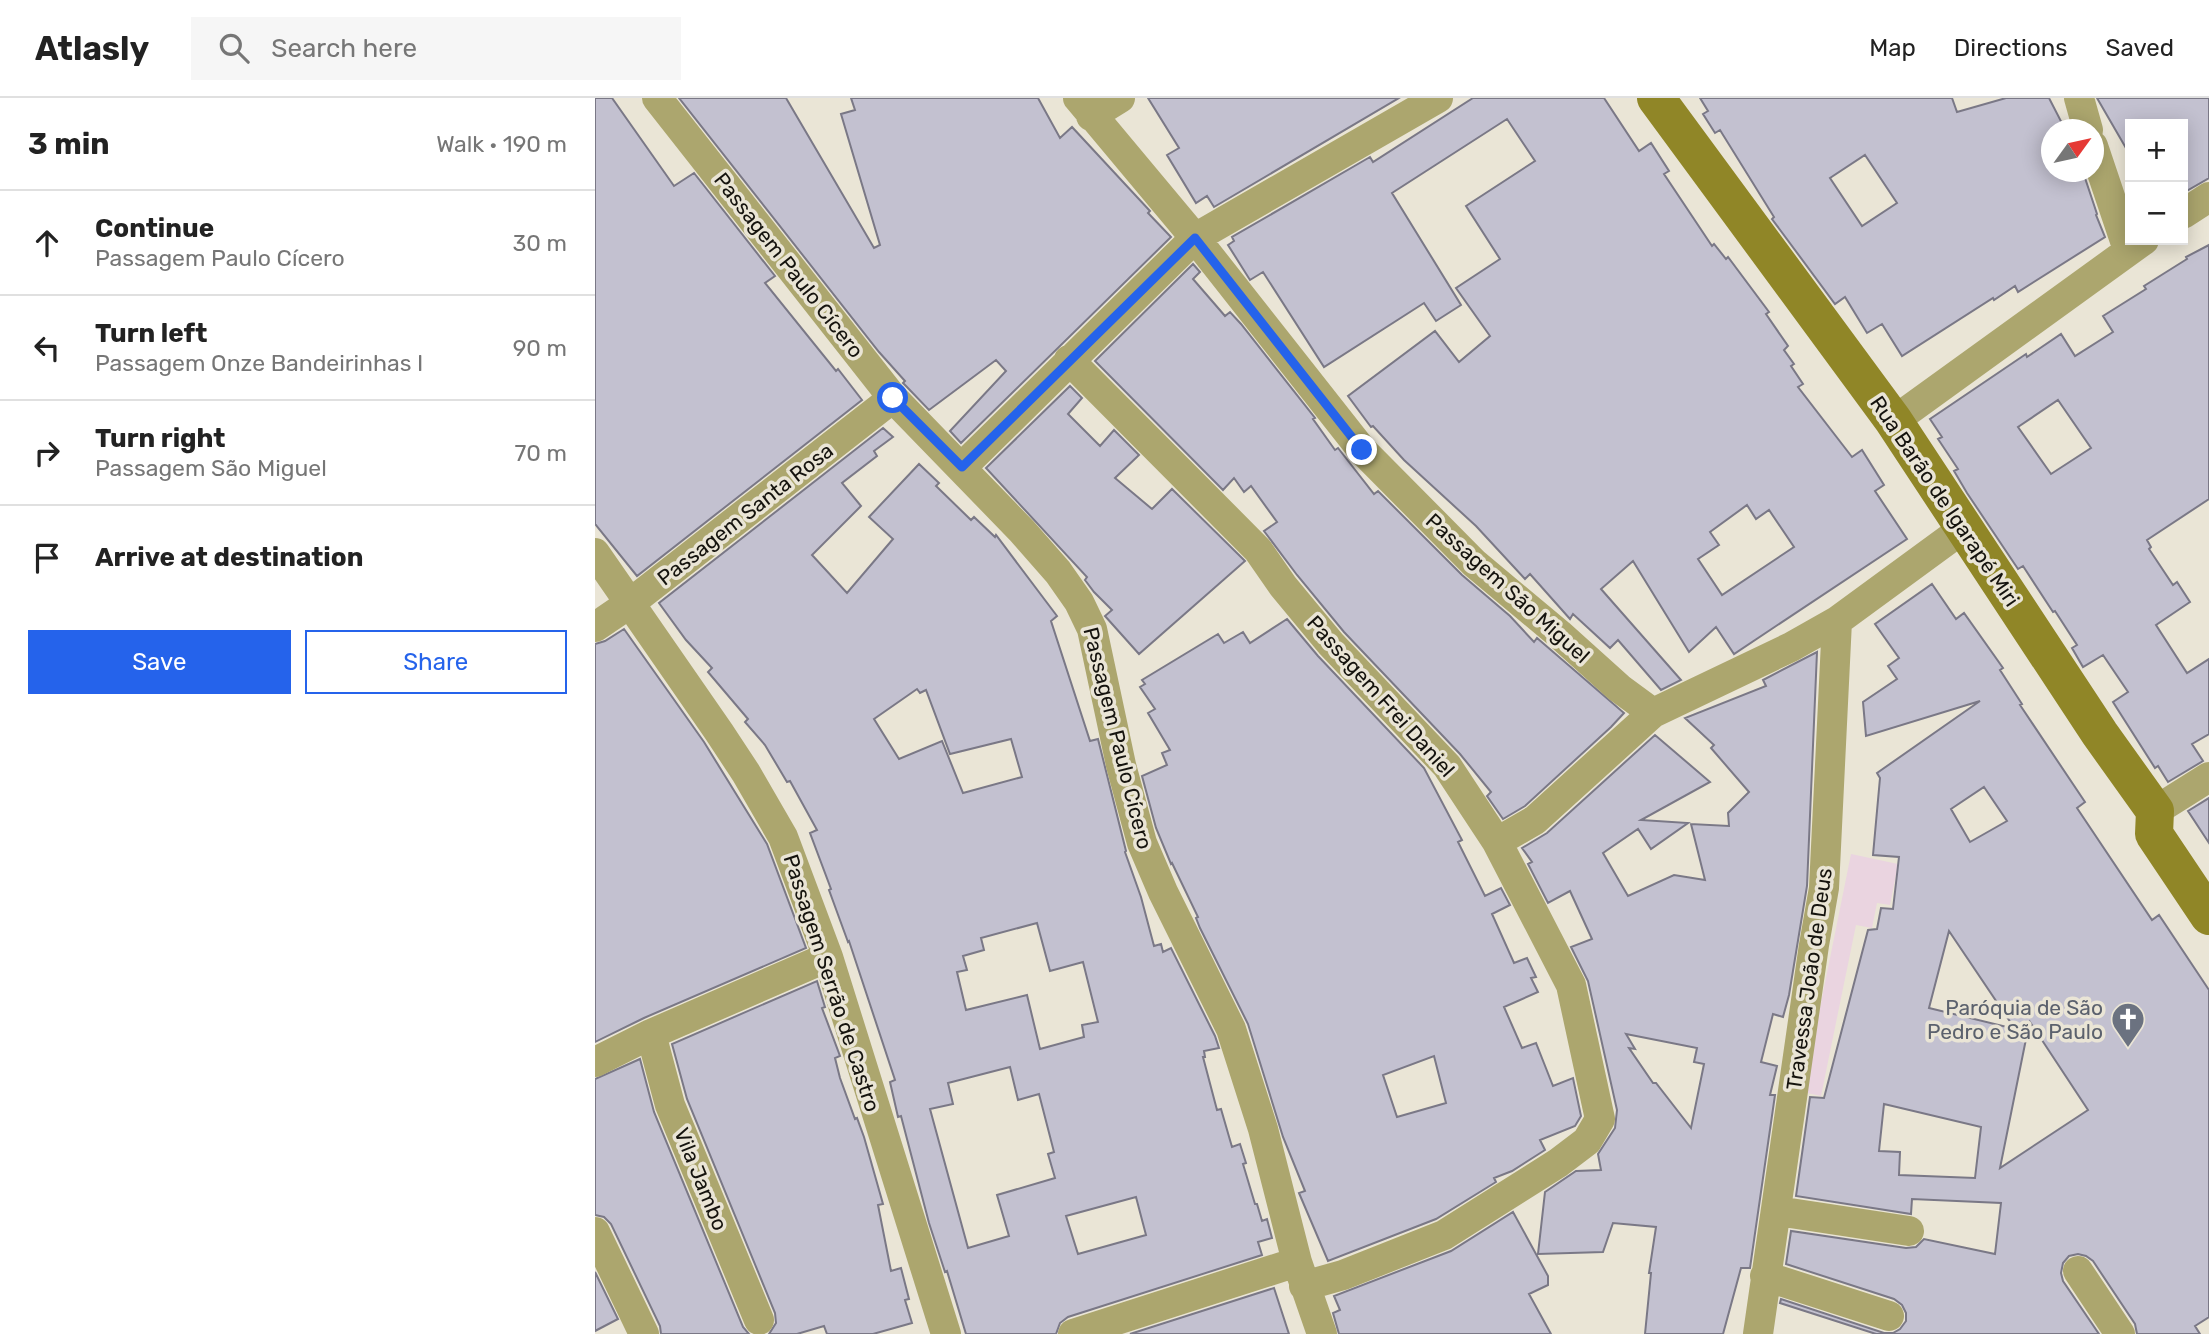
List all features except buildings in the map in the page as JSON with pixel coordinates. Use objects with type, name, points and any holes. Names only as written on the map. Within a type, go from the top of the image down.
[{"type":"main road","name":"Rua Barão de Igarapé Miri","points":[[1656,98],[1892,420],[2100,734],[2155,811],[2154,834],[2209,916]]},
{"type":"street","name":"Passagem Paulo Cícero","points":[[657,98],[893,398],[962,467],[1058,572],[1079,602],[1092,629],[1142,844],[1231,1029],[1263,1129],[1300,1274],[1322,1334]]},
{"type":"street","points":[[1084,107],[1120,98]]},
{"type":"street","points":[[962,467],[1195,238],[1438,98]]},
{"type":"street","points":[[2079,98],[2085,119]]},
{"type":"street","name":"Passagem São Miguel","points":[[1084,107],[1195,238],[1346,430],[1397,486],[1473,563],[1619,688],[1653,713]]},
{"type":"street","points":[[2104,170],[2125,219]]},
{"type":"street","points":[[2188,211],[2209,197]]},
{"type":"street","points":[[1892,420],[2136,245]]},
{"type":"street","name":"Passagem Frei Daniel","points":[[1069,360],[1258,551],[1331,644],[1447,766],[1497,842],[1571,985],[1600,1119],[1587,1141],[1558,1163],[1444,1235],[1343,1275],[1300,1274]]},
{"type":"street","name":"Passagem Santa Rosa","points":[[595,627],[629,604],[893,398]]},
{"type":"street","points":[[1497,842],[1535,820],[1653,713],[1791,647],[1837,621],[1964,528]]},
{"type":"street","name":"Passagem Serrão de Castro","points":[[595,553],[719,732],[783,837],[828,957],[898,1188],[946,1334]]},
{"type":"street","name":"Travessa João de Deus","points":[[1758,1334],[1824,888],[1837,621]]},
{"type":"street","points":[[2155,811],[2209,778]]},
{"type":"street","points":[[595,1062],[651,1034],[828,957]]},
{"type":"street","name":"Vila Jambo","points":[[651,1034],[670,1105],[759,1320]]},
{"type":"street","points":[[1777,1212],[1909,1231]]},
{"type":"street","points":[[595,1232],[645,1334]]},
{"type":"street","points":[[2078,1271],[2120,1334]]},
{"type":"street","points":[[1073,1334],[1300,1274]]},
{"type":"street","points":[[1765,1276],[1889,1316]]},
{"type":"shaded area","points":[[1851,854],[1898,864],[1890,905],[1877,903],[1872,928],[1856,925],[1821,1096],[1803,1092]]},
{"type":"place","name":"Paróquia de São Pedro e São Paulo","points":[[2128,1049]]},
{"type":"route","points":[[893,398],[962,467],[1195,238],[1362,450]]}]
